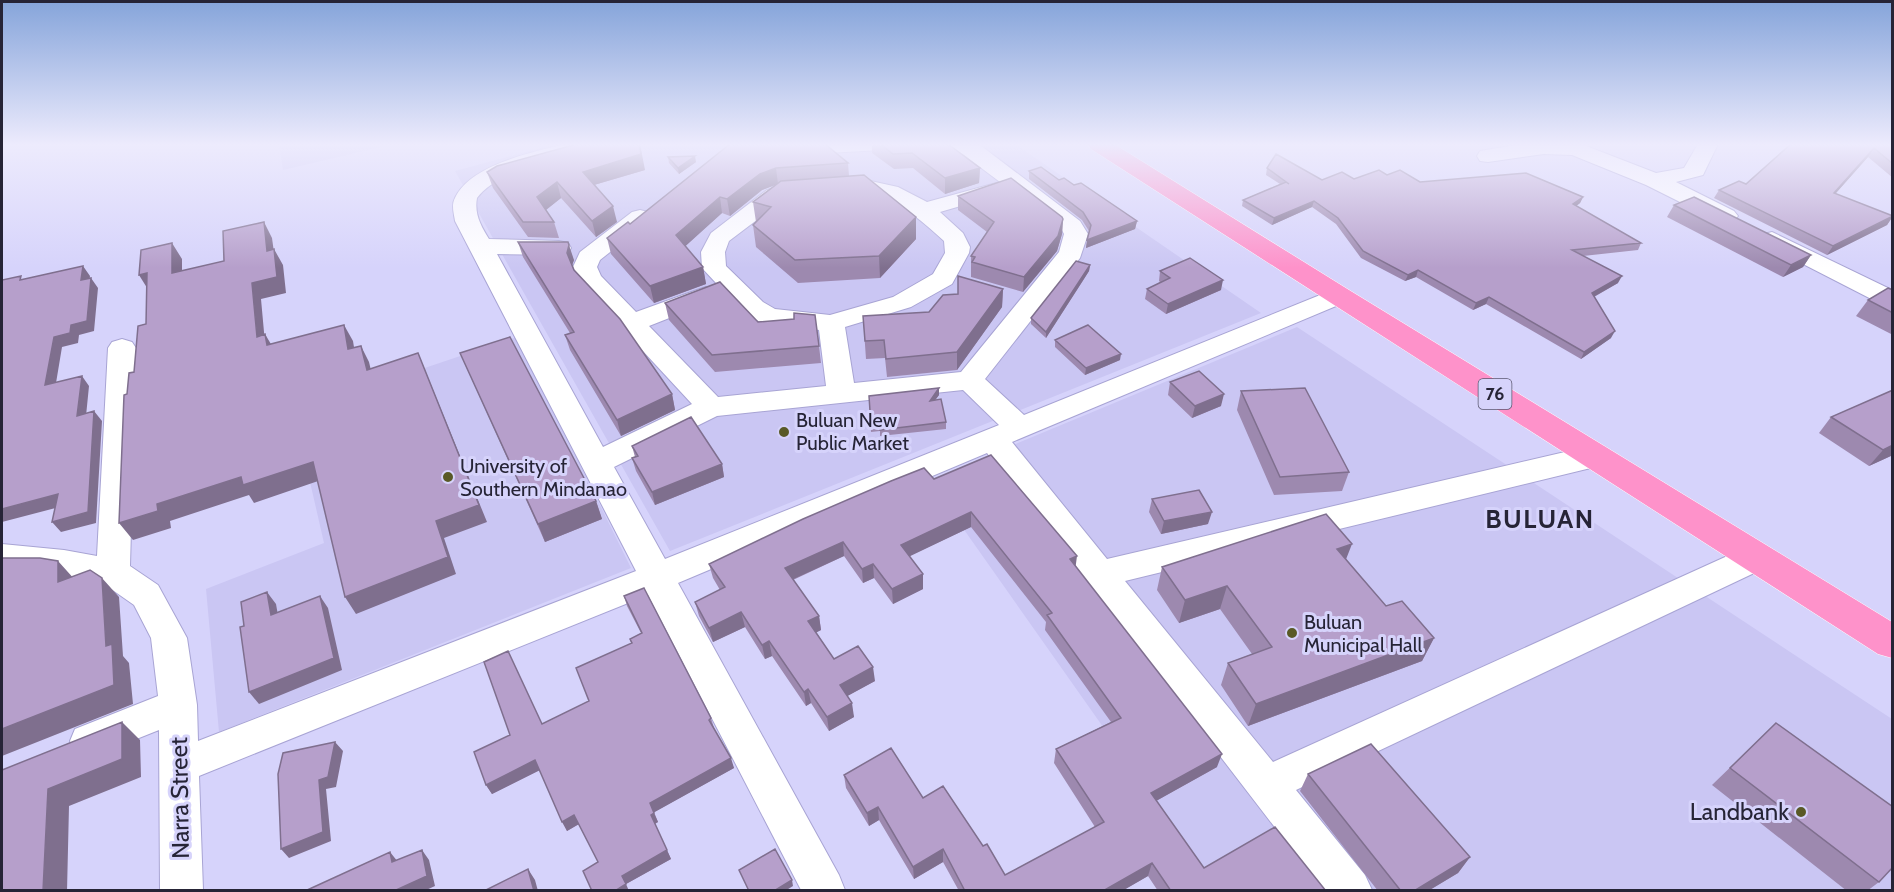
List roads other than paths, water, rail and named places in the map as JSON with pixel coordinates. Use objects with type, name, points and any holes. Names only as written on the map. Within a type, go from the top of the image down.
[{"type":"highway","name":"76","points":[[1165,186],[1893,642]]},
{"type":"street","points":[[477,186],[471,190],[465,207],[467,221],[825,891]]},
{"type":"street","points":[[924,210],[1002,186]]},
{"type":"street","points":[[969,380],[1019,302],[1071,253],[1076,234],[1072,226],[1019,186]]},
{"type":"street","points":[[1665,186],[1893,300]]},
{"type":"street","points":[[866,187],[890,192],[924,210],[955,238],[958,247],[954,282],[902,302],[831,323],[770,316],[754,308],[714,268],[713,252],[719,238],[775,195],[793,191],[836,188],[866,187]]},
{"type":"street","points":[[663,200],[598,248],[589,257],[585,267],[589,279],[711,407]]},
{"type":"street","points":[[481,246],[598,248]]},
{"type":"street","points":[[632,323],[731,285]]},
{"type":"street","points":[[179,766],[657,577],[1339,296]]},
{"type":"street","points":[[831,323],[841,393]]},
{"type":"street","points":[[2,557],[64,563],[113,572],[122,348]]},
{"type":"street","points":[[596,463],[711,407],[969,380]]},
{"type":"street","points":[[969,380],[1099,574],[1350,891]]},
{"type":"street","points":[[1099,574],[1595,456]]},
{"type":"street","points":[[1266,785],[1757,557]]},
{"type":"street","name":"Narra Street","points":[[113,572],[146,595],[169,638],[178,705],[181,891]]},
{"type":"street","points":[[57,754],[178,705]]},
{"type":"place","name":"Buluan New Public Market","points":[[784,432]]},
{"type":"place","name":"University of Southern Mindanao","points":[[448,477]]},
{"type":"place","name":"Buluan Municipal Hall","points":[[1292,633]]},
{"type":"place","name":"Landbank","points":[[1801,812]]},
{"type":"district","name":"BULUAN","points":[[1540,519]]}]
